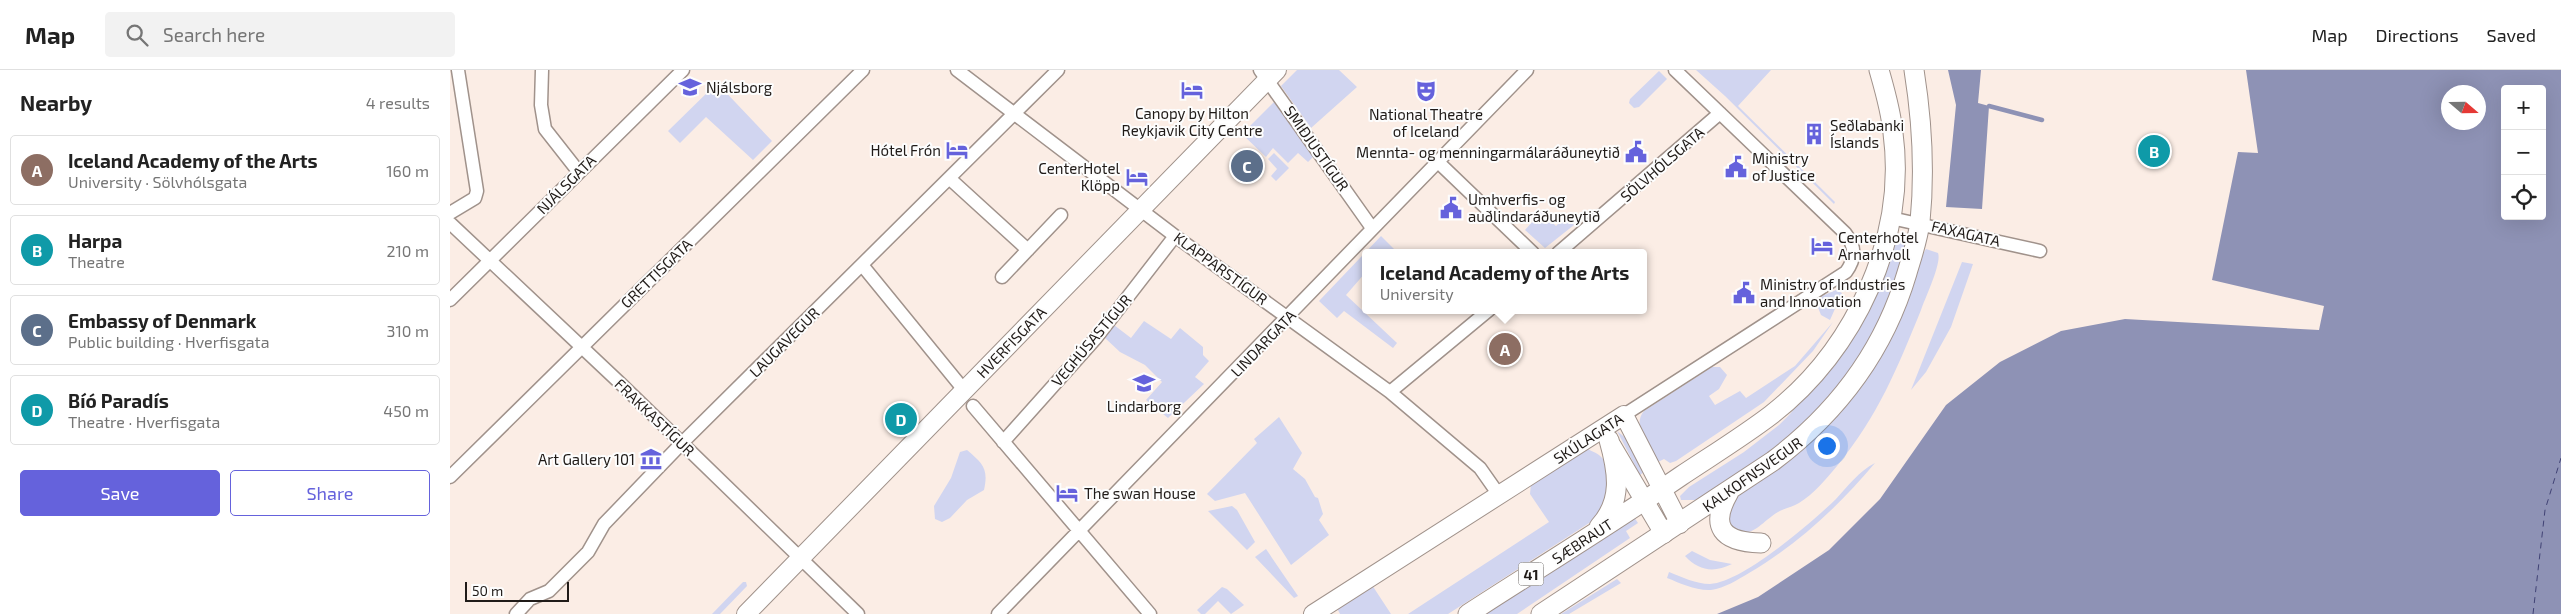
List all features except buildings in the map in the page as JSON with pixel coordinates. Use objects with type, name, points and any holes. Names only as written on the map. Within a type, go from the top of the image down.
[{"type":"main road","points":[[1644,500],[1772,414],[1810,378],[1828,356],[1865,298],[1884,245],[1891,218],[1895,183],[1894,134],[1879,70]]},
{"type":"main road","name":"KALKOFNSVEGUR","points":[[1664,534],[1730,491],[1803,439],[1844,396],[1864,369],[1883,337],[1899,300],[1920,223],[1922,134],[1914,70]]},
{"type":"main road","points":[[1593,533],[1611,511],[1617,491],[1616,466],[1606,434]]},
{"type":"main road","points":[[1730,491],[1719,516],[1720,527],[1729,537],[1738,541],[1760,543]]},
{"type":"main road","name":"SÆBRAUT","points":[[1468,614],[1644,500]]},
{"type":"main road","points":[[1541,614],[1664,534]]},
{"type":"street","points":[[450,213],[475,198],[477,191],[458,70]]},
{"type":"street","points":[[542,70],[541,105],[545,129],[578,171]]},
{"type":"street","name":"NJÁLSGATA","points":[[450,300],[578,171],[683,70]]},
{"type":"street","name":"GRETTISGATA","points":[[450,477],[864,70]]},
{"type":"street","name":"KLAPPARSTÍGUR","points":[[957,70],[1175,236],[1390,392],[1480,468],[1499,495]]},
{"type":"street","name":"LAUGAVEGUR","points":[[516,614],[530,599],[549,591],[588,552],[604,524],[682,443],[1058,70]]},
{"type":"street","name":"LINDARGATA","points":[[998,614],[1527,70]]},
{"type":"street","points":[[1675,70],[1720,113]]},
{"type":"street","name":"HVERFISGATA","points":[[746,614],[1141,210],[1269,73]]},
{"type":"street","name":"SMIÐJUSTÍGUR","points":[[1269,73],[1372,228]]},
{"type":"street","name":"SÖLVHÓLSGATA","points":[[1563,249],[1720,113]]},
{"type":"street","name":"SKÚLAGATA","points":[[1313,614],[1499,495],[1606,434],[1624,415],[1846,272],[1854,256],[1852,241],[1720,113]]},
{"type":"street","points":[[1437,161],[1529,249]]},
{"type":"street","points":[[950,178],[1028,250]]},
{"type":"street","points":[[1002,277],[1061,215]]},
{"type":"street","name":"FAXAGATA","points":[[1891,218],[2040,251]]},
{"type":"street","name":"FRAKKASTÍGUR","points":[[450,223],[582,346],[858,614]]},
{"type":"street","name":"VEGHÚSASTÍGUR","points":[[1004,442],[1096,338],[1175,236]]},
{"type":"street","points":[[862,265],[964,390]]},
{"type":"street","points":[[1390,392],[1484,314]]},
{"type":"street","points":[[973,406],[1150,614]]},
{"type":"street","points":[[1624,415],[1680,524]]},
{"type":"street","points":[[1606,434],[1664,534]]},
{"type":"shaded area","points":[[1297,70],[1339,70],[1357,87],[1311,128],[1281,86]]},
{"type":"shaded area","points":[[1696,70],[1771,70],[1738,106],[1835,202],[1834,204],[1725,96]]},
{"type":"shaded area","points":[[1948,70],[1981,70],[1978,103],[1989,106],[1982,209],[1946,207],[1956,105]]},
{"type":"shaded area","points":[[2246,70],[2561,70],[2561,614],[1717,614],[1758,597],[1829,550],[1880,499],[1946,405],[2000,362],[2061,331],[2125,319],[2319,330],[2324,306],[2212,280],[2238,152],[2258,153]]},
{"type":"shaded area","points":[[1659,71],[1667,79],[1639,107],[1634,108],[1629,103],[1630,99]]},
{"type":"shaded area","points":[[717,83],[772,141],[753,160],[706,117],[680,143],[668,131]]},
{"type":"shaded area","points":[[1274,102],[1313,157],[1308,162],[1298,153],[1288,163],[1273,148],[1266,157],[1242,134]]},
{"type":"shaded area","points":[[1274,153],[1289,168],[1276,181],[1271,176],[1277,169],[1268,159]]},
{"type":"shaded area","points":[[1541,212],[1556,226],[1566,216],[1574,225],[1545,248],[1525,230]]},
{"type":"shaded area","points":[[1905,234],[1908,236],[1901,265],[1880,321],[1851,372],[1833,396],[1791,439],[1760,462],[1706,496],[1695,500],[1681,500],[1680,496],[1689,487],[1744,452],[1790,414],[1835,359],[1890,250]]},
{"type":"shaded area","points":[[1381,236],[1394,249],[1369,249]]},
{"type":"shaded area","points":[[1926,249],[1938,253],[1938,264],[1904,352],[1864,429],[1837,466],[1815,491],[1797,504],[1778,512],[1752,531],[1732,533],[1725,510],[1737,496],[1807,444]]},
{"type":"shaded area","points":[[1362,256],[1362,277],[1346,295],[1362,310],[1362,314],[1366,314],[1397,343],[1393,348],[1344,311],[1337,318],[1319,301]]},
{"type":"shaded area","points":[[1962,262],[1973,264],[1951,327],[1926,372],[1911,390]]},
{"type":"shaded area","points":[[1836,290],[1842,293],[1830,320],[1821,315],[1817,305],[1822,296]]},
{"type":"shaded area","points":[[1144,321],[1171,339],[1180,328],[1203,347],[1203,355],[1209,361],[1195,377],[1204,384],[1168,418],[1146,400],[1162,382],[1145,365],[1120,352],[1105,338],[1114,325],[1131,338]]},
{"type":"shaded area","points":[[1833,322],[1813,351],[1764,402],[1676,461],[1670,463],[1664,459],[1658,462],[1643,437],[1641,430],[1640,423],[1644,411],[1712,367],[1720,367],[1727,375],[1719,389],[1709,396],[1715,405],[1740,391],[1746,398],[1795,366]]},
{"type":"shaded area","points":[[1279,417],[1302,453],[1293,469],[1305,479],[1315,497],[1318,498],[1323,514],[1319,520],[1329,535],[1291,565],[1245,493],[1215,501],[1207,494],[1257,443],[1254,439]]},
{"type":"shaded area","points":[[1617,431],[1627,439],[1644,472],[1640,475]]},
{"type":"shaded area","points":[[1586,446],[1604,461],[1609,476],[1607,492],[1600,516],[1448,614],[1408,614],[1549,522],[1530,494],[1531,484]]},
{"type":"shaded area","points":[[967,450],[977,459],[985,471],[984,490],[967,500],[950,518],[942,522],[935,519],[934,506],[951,478],[960,452]]},
{"type":"shaded area","points":[[1875,463],[1847,495],[1817,524],[1767,562],[1735,581],[1711,590],[1705,590],[1667,578],[1669,572],[1694,582],[1710,584],[1724,581],[1740,573],[1758,563],[1794,536],[1836,499],[1859,474]]},
{"type":"shaded area","points":[[1232,506],[1237,510],[1255,542],[1247,550],[1208,511]]},
{"type":"shaded area","points":[[1634,517],[1638,523],[1626,531],[1630,538],[1517,614],[1481,614]]},
{"type":"shaded area","points":[[1266,549],[1298,596],[1294,598],[1255,557]]},
{"type":"shaded area","points":[[1692,551],[1710,560],[1732,564],[1719,569],[1707,569],[1696,565],[1685,556]]},
{"type":"shaded area","points":[[1617,579],[1621,583],[1569,614],[1561,614]]},
{"type":"shaded area","points":[[743,582],[746,582],[747,586],[720,614],[712,614]]},
{"type":"shaded area","points":[[1372,585],[1391,614],[1340,614],[1337,608]]},
{"type":"shaded area","points":[[1222,587],[1227,589],[1244,605],[1231,614],[1218,601],[1205,614],[1201,614],[1197,610]]},
{"type":"waterway","points":[[1989,106],[2042,120]]},
{"type":"ferry route","points":[[2533,614],[2545,510],[2561,458]]},
{"type":"place","name":"Njálsborg","points":[[690,87]]},
{"type":"place","name":"Canopy by Hilton Reykjavik City Centre","points":[[1192,90]]},
{"type":"place","name":"National Theatre of Iceland","points":[[1426,91]]},
{"type":"place","name":"Seðlabanki Íslands","points":[[1814,134]]},
{"type":"place","name":"Hótel Frón","points":[[957,150]]},
{"type":"place","name":"Harpa","points":[[2154,151]]},
{"type":"place","name":"Mennta- og menningarmálaráðuneytið","points":[[1636,152]]},
{"type":"place","name":"Embassy of Denmark","points":[[1247,166]]},
{"type":"place","name":"Ministry of Justice","points":[[1736,167]]},
{"type":"place","name":"CenterHotel Klöpp","points":[[1137,177]]},
{"type":"place","name":"Umhverfis- og auðlindaráðuneytið","points":[[1451,208]]},
{"type":"place","name":"Centerhotel Arnarhvoll","points":[[1822,246]]},
{"type":"place","name":"Ministry of Industries and Innovation","points":[[1744,293]]},
{"type":"place","name":"Iceland Academy of the Arts","points":[[1505,349]]},
{"type":"place","name":"Lindarborg","points":[[1144,383]]},
{"type":"place","name":"Bíó Paradís","points":[[901,419]]},
{"type":"place","name":"Art Gallery 101","points":[[651,459]]},
{"type":"place","name":"The swan House","points":[[1067,493]]}]
